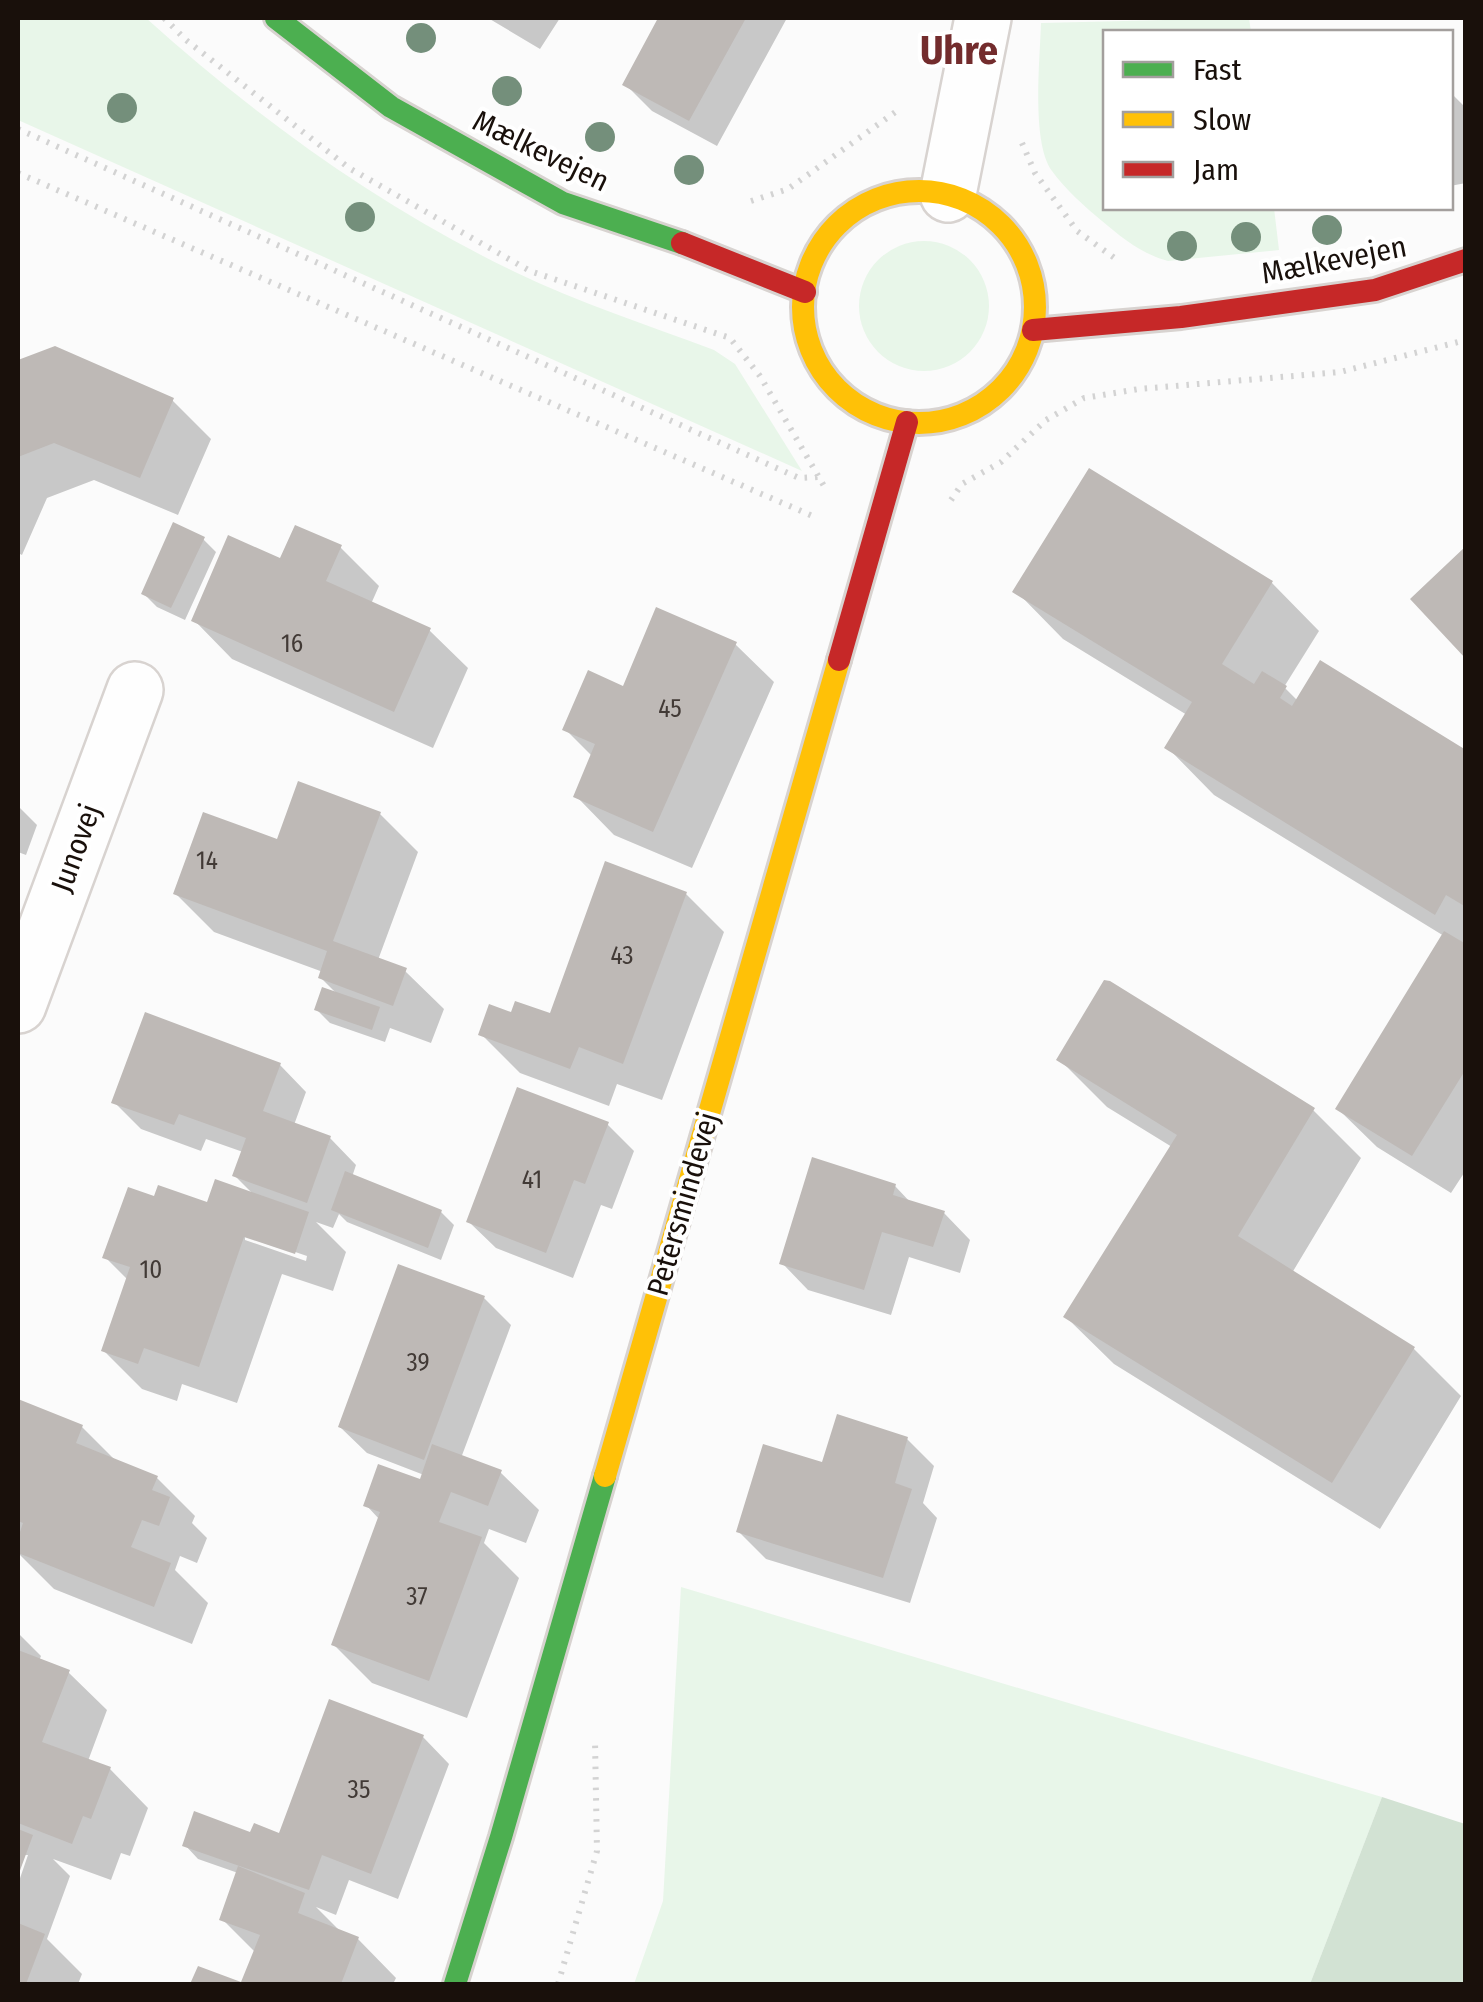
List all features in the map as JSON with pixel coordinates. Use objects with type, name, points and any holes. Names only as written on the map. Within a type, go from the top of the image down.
[{"type":"street","name":"Mælkevejen","points":[[276,18],[391,107],[563,203],[708,251],[805,292]]},
{"type":"street","points":[[948,194],[983,18]]},
{"type":"street","points":[[920,190],[948,194],[976,205],[1000,222],[1018,245],[1030,272],[1035,300],[1033,330],[1009,381],[988,401],[963,415],[935,422],[881,417],[858,406],[820,368],[804,318],[812,265],[825,240],[866,203],[920,190]]},
{"type":"street","name":"Mælkevejen","points":[[1033,330],[1181,317],[1375,290],[1466,260]]},
{"type":"street","name":"Petersmindevej","points":[[455,1984],[907,422]]},
{"type":"street","name":"Junovej","points":[[18,1005],[135,690]]},
{"type":"path","points":[[18,129],[799,478],[820,478]]},
{"type":"path","points":[[18,172],[815,517],[824,512]]},
{"type":"green space","points":[[18,18],[146,18],[276,125],[416,219],[539,283],[714,350],[735,364],[802,471],[18,120]]},
{"type":"green space","points":[[1249,18],[1251,30],[1103,30],[1103,210],[1274,210],[1279,250],[1168,261],[1133,245],[1075,197],[1052,171],[1041,141],[1041,23]]},
{"type":"green space","points":[[924,241],[949,246],[970,260],[984,281],[989,306],[984,331],[970,352],[949,366],[924,371],[899,366],[878,352],[864,331],[859,306],[864,281],[878,260],[899,246]]},
{"type":"green space","points":[[681,1587],[1382,1797],[1310,1984],[634,1984],[663,1901]]},
{"type":"green space","points":[[1382,1797],[1465,1824],[1465,1984],[1310,1984]]},
{"type":"building","points":[[658,18],[746,18],[689,121],[622,85]]},
{"type":"building","points":[[55,346],[174,398],[140,478],[54,443],[18,457],[18,360]]},
{"type":"building","points":[[1089,468],[1273,581],[1222,664],[1254,684],[1262,671],[1287,686],[1280,698],[1292,706],[1320,660],[1466,750],[1466,907],[1446,895],[1435,915],[1164,748],[1192,702],[1012,592]]},
{"type":"building","points":[[173,522],[205,537],[171,608],[141,594]]},
{"type":"building","points":[[295,525],[342,545],[326,581],[431,628],[394,712],[191,621],[228,535],[280,558]]},
{"type":"building","points":[[1466,546],[1466,659],[1410,599]]},
{"type":"building","points":[[656,607],[737,642],[653,832],[573,797],[595,744],[562,730],[588,670],[623,686]]},
{"type":"building","points":[[298,781],[381,812],[333,941],[407,968],[393,1006],[318,978],[327,951],[173,894],[203,812],[277,839]]},
{"type":"building","points":[[605,861],[687,892],[623,1064],[579,1047],[570,1069],[478,1035],[489,1004],[511,1012],[515,1001],[550,1013]]},
{"type":"building","points":[[1444,931],[1466,944],[1466,1069],[1412,1156],[1335,1109]]},
{"type":"building","points":[[1104,980],[1315,1108],[1238,1236],[1415,1347],[1332,1483],[1063,1317],[1177,1135],[1056,1060]]},
{"type":"building","points":[[322,987],[380,1007],[372,1030],[314,1010]]},
{"type":"building","points":[[145,1012],[281,1063],[263,1111],[331,1136],[307,1203],[232,1176],[246,1138],[179,1114],[174,1125],[111,1103]]},
{"type":"building","points":[[517,1087],[609,1122],[585,1184],[574,1180],[546,1253],[466,1222]]},
{"type":"building","points":[[812,1157],[896,1184],[893,1195],[945,1211],[933,1247],[882,1232],[864,1290],[779,1264]]},
{"type":"building","points":[[345,1171],[442,1210],[428,1248],[331,1210]]},
{"type":"building","points":[[215,1179],[309,1212],[295,1254],[244,1237],[199,1367],[144,1348],[138,1364],[101,1351],[130,1267],[102,1258],[128,1187],[154,1196],[158,1185],[207,1202]]},
{"type":"building","points":[[398,1264],[485,1296],[424,1460],[338,1427]]},
{"type":"building","points":[[18,1399],[83,1425],[76,1443],[158,1476],[152,1490],[170,1497],[159,1526],[142,1520],[131,1547],[171,1563],[154,1607],[18,1553],[23,1523],[18,1521]]},
{"type":"building","points":[[837,1414],[908,1437],[895,1483],[912,1489],[883,1578],[736,1532],[763,1444],[822,1462]]},
{"type":"building","points":[[432,1444],[502,1470],[488,1506],[451,1492],[439,1522],[482,1537],[429,1681],[331,1645],[380,1512],[363,1506],[378,1464],[420,1479]]},
{"type":"building","points":[[18,1650],[70,1670],[42,1742],[111,1767],[91,1819],[83,1816],[72,1844],[18,1823]]},
{"type":"building","points":[[329,1699],[424,1735],[371,1874],[322,1855],[309,1890],[182,1846],[194,1811],[250,1832],[254,1823],[279,1833]]},
{"type":"building","points":[[18,1829],[33,1835],[18,1876]]},
{"type":"building","points":[[238,1866],[305,1893],[298,1913],[359,1937],[341,1984],[190,1984],[198,1966],[241,1982],[260,1935],[219,1920]]},
{"type":"building","points":[[18,1923],[45,1934],[26,1984],[18,1984]]},
{"type":"traffic: fast","points":[[276,18],[391,107],[563,203],[682,243]]},
{"type":"traffic: fast","points":[[455,1984],[605,1476]]},
{"type":"traffic: slow","points":[[919,191],[963,200],[1001,225],[1026,263],[1035,307],[1026,351],[1001,389],[963,414],[919,423],[875,414],[837,389],[812,351],[803,307],[812,263],[837,225],[875,200],[919,191]]},
{"type":"traffic: slow","points":[[605,1476],[839,660]]},
{"type":"traffic: jam","points":[[682,243],[805,292]]},
{"type":"traffic: jam","points":[[1033,330],[1181,317],[1375,290],[1466,260]]},
{"type":"traffic: jam","points":[[839,660],[907,422]]},
{"type":"district","name":"Uhre","points":[[959,50]]}]
